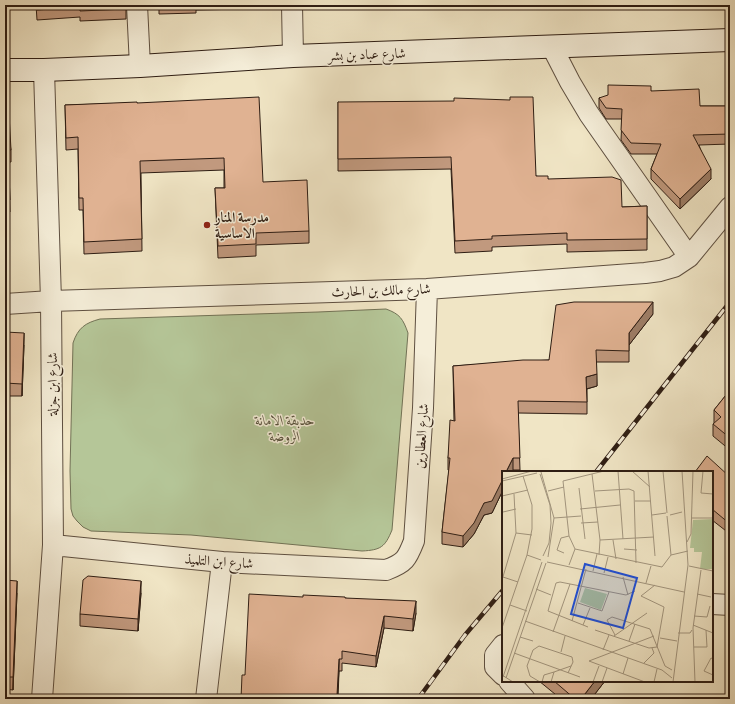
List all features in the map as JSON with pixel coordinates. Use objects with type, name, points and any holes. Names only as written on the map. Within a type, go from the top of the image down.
[{"type":"street","points":[[137,5],[140,66]]},
{"type":"street","points":[[292,5],[293,56]]},
{"type":"street","name":"شارع عباد بن بشر","points":[[5,70],[140,66],[293,56],[730,40]]},
{"type":"street","points":[[552,47],[589,114],[688,257]]},
{"type":"street","name":"شارع ابن جزلة","points":[[42,699],[53,545],[51,301],[44,70]]},
{"type":"street","name":"شارع مالك بن الحارث","points":[[5,304],[51,301],[427,289],[660,271],[674,267],[688,257],[730,207]]},
{"type":"street","name":"شارع العطارين","points":[[386,570],[398,566],[407,557],[414,541],[423,408],[427,289]]},
{"type":"street","name":"شارع ابن التلميذ","points":[[53,545],[222,562],[386,570]]},
{"type":"street","points":[[206,699],[222,562]]},
{"type":"street","points":[[713,604],[730,605]]},
{"type":"street","points":[[502,646],[495,655],[495,667],[502,674]]},
{"type":"street","points":[[510,682],[526,699]]},
{"type":"green space","name":"حدبقة الامانة الروضة","points":[[386,309],[398,315],[408,333],[392,530],[382,546],[374,550],[362,551],[191,535],[91,531],[83,527],[73,516],[71,509],[70,471],[73,343],[77,333],[86,324],[100,319]]},
{"type":"building","points":[[37,5],[126,5],[126,9],[80,11],[80,7],[37,10]]},
{"type":"building","points":[[608,85],[651,86],[651,91],[699,89],[700,106],[730,106],[730,134],[693,135],[711,169],[680,199],[651,169],[661,144],[631,143],[621,130],[622,109],[606,108],[599,98],[608,95]]},
{"type":"building","points":[[259,97],[263,182],[307,180],[309,231],[256,233],[256,244],[218,246],[215,188],[225,188],[224,158],[140,161],[142,239],[84,242],[83,198],[79,198],[78,137],[66,138],[65,105]]},
{"type":"building","points":[[510,97],[533,97],[536,176],[548,176],[548,179],[612,177],[621,180],[622,207],[647,206],[647,239],[567,240],[567,233],[492,236],[492,239],[455,241],[451,157],[338,159],[338,102],[454,101],[454,98],[510,100]]},
{"type":"building","points":[[5,114],[9,114],[11,150],[8,150],[10,200],[5,200]]},
{"type":"building","points":[[574,302],[653,302],[629,333],[629,351],[596,350],[597,374],[586,377],[587,402],[518,401],[520,458],[513,458],[506,471],[502,471],[502,481],[492,501],[484,503],[474,523],[463,536],[442,532],[450,458],[448,458],[450,420],[455,421],[453,366],[523,360],[549,360],[556,305]]},
{"type":"building","points":[[5,332],[24,333],[22,384],[5,383]]},
{"type":"building","points":[[730,390],[730,438],[713,424],[721,417],[714,410]]},
{"type":"building","points":[[707,456],[730,477],[730,524],[713,510],[713,471],[696,471]]},
{"type":"building","points":[[88,576],[141,581],[138,619],[80,614],[83,580]]},
{"type":"building","points":[[5,580],[17,581],[13,677],[5,677]]},
{"type":"building","points":[[249,594],[303,597],[303,595],[416,601],[413,619],[384,616],[376,656],[342,651],[342,659],[339,659],[337,695],[329,695],[329,699],[241,699],[242,675],[245,675]]},
{"type":"building","points":[[555,682],[594,682],[581,699],[575,699]]},
{"type":"railway","points":[[597,471],[730,302]]},
{"type":"railway","points":[[418,699],[465,635],[502,591]]},
{"type":"place","name":"مدرسة المنار الاساسية","points":[[207,225]]}]
